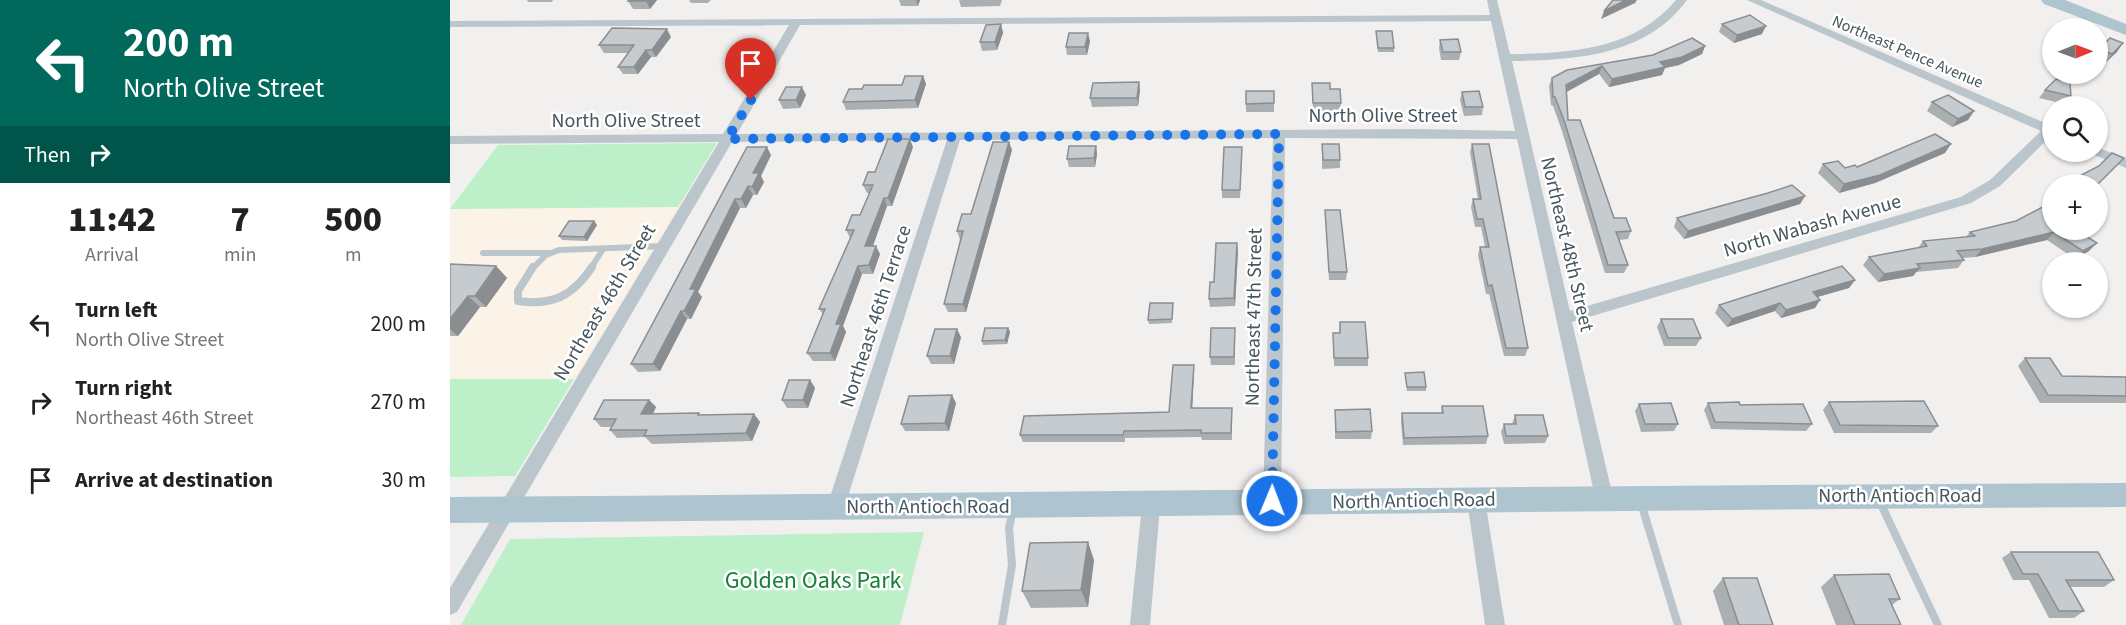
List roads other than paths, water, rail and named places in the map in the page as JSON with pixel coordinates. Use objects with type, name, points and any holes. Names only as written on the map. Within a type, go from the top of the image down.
[{"type":"main road","points":[[2050,0],[2124,28]]},
{"type":"main road","name":"North Antioch Road","points":[[450,510],[1151,505],[1272,501],[1604,497],[2126,495]]},
{"type":"street","name":"Northeast 48th Street","points":[[1492,0],[1604,497]]},
{"type":"street","points":[[1506,58],[1586,51],[1639,36],[1665,20],[1682,0]]},
{"type":"street","name":"Northeast Pence Avenue","points":[[1752,0],[2042,127]]},
{"type":"street","points":[[450,24],[1496,18]]},
{"type":"street","name":"Northeast 46th Street","points":[[450,606],[797,21]]},
{"type":"street","name":"North Olive Street","points":[[450,140],[1279,134],[1523,135]]},
{"type":"street","name":"Northeast 47th Street","points":[[1272,501],[1279,134]]},
{"type":"street","name":"Northeast 46th Terrace","points":[[836,506],[954,138]]},
{"type":"street","name":"North Wabash Avenue","points":[[1565,318],[1966,200],[1995,183],[2042,139]]},
{"type":"street","points":[[2108,156],[2126,164]]},
{"type":"street","points":[[1476,500],[1495,625]]},
{"type":"street","points":[[1140,625],[1151,505]]},
{"type":"lane","points":[[483,253],[551,253],[664,246]]},
{"type":"lane","points":[[551,253],[541,259],[530,272],[518,291],[518,301],[551,302],[566,297],[580,285],[603,249]]},
{"type":"lane","points":[[1877,495],[1938,625]]},
{"type":"lane","points":[[1640,497],[1678,625]]},
{"type":"lane","points":[[1002,625],[1012,565],[1009,528],[1014,506]]},
{"type":"park label","name":"Golden Oaks Park","points":[[813,580]]}]
